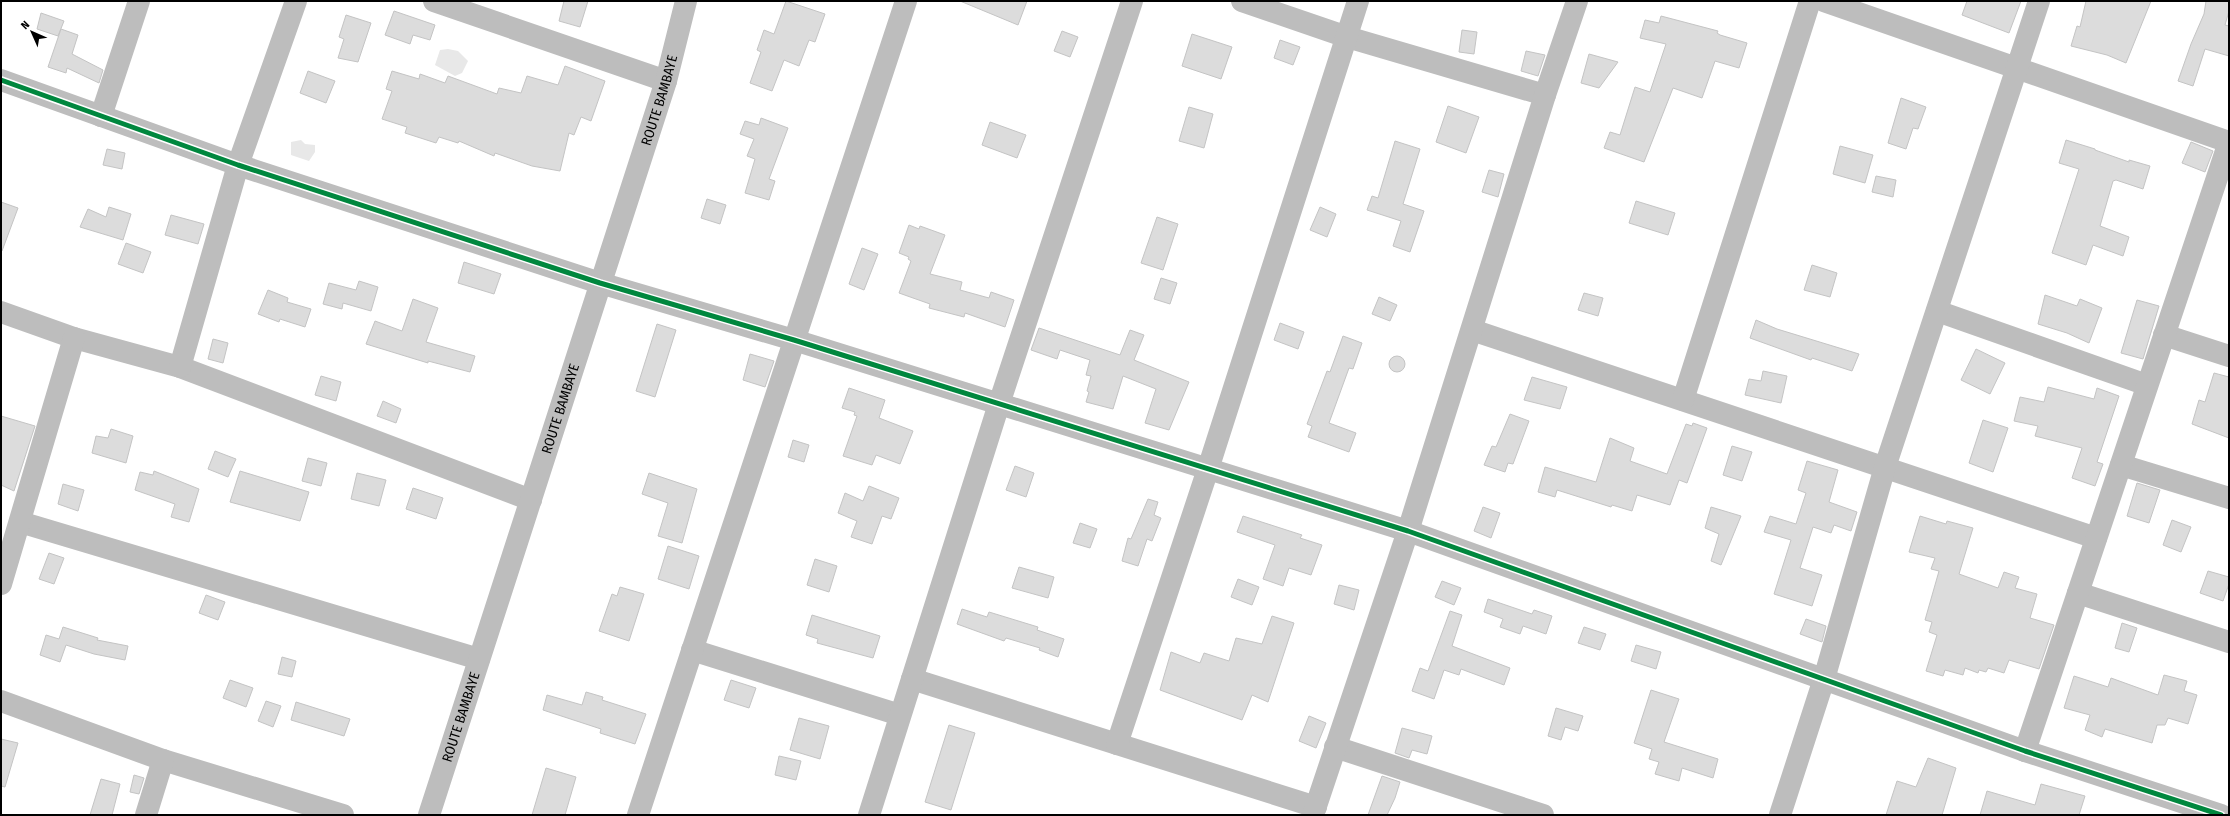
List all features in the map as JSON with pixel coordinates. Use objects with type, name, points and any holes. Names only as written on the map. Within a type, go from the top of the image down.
[{"type":"street","points":[[101,116],[139,1]]},
{"type":"street","points":[[180,367],[238,165],[296,1]]},
{"type":"street","points":[[434,1],[666,81]]},
{"type":"street","name":"ROUTE BAMBAYE","points":[[429,815],[666,81],[686,1]]},
{"type":"street","points":[[638,815],[906,1]]},
{"type":"street","points":[[868,815],[999,404],[1132,1]]},
{"type":"street","points":[[1242,1],[1347,37],[1545,95]]},
{"type":"street","points":[[1117,744],[1208,469],[1358,1]]},
{"type":"street","points":[[912,679],[1117,744],[1315,811],[1408,531],[1545,95],[1578,1]]},
{"type":"street","points":[[1682,400],[1810,1]]},
{"type":"street","points":[[1824,1],[2229,142],[2025,751]]},
{"type":"street","points":[[1780,815],[1824,679],[1885,467],[2039,1]]},
{"type":"street","points":[[1,80],[238,165],[600,283],[794,340],[1408,531],[2025,751],[2221,815]]},
{"type":"street","points":[[1937,310],[2147,386]]},
{"type":"street","points":[[1,312],[74,338],[180,367],[531,500]]},
{"type":"street","points":[[1472,330],[2096,538]]},
{"type":"street","points":[[2164,335],[2229,356]]},
{"type":"street","points":[[1,584],[7,545],[20,522],[74,338]]},
{"type":"street","points":[[2121,464],[2229,498]]},
{"type":"street","points":[[20,522],[479,659]]},
{"type":"street","points":[[2078,593],[2229,642]]},
{"type":"street","points":[[692,650],[900,715]]},
{"type":"street","points":[[1,702],[163,760],[343,815]]},
{"type":"street","points":[[1335,747],[1543,815]]},
{"type":"street","points":[[146,815],[163,760]]},
{"type":"shaded area","points":[[448,49],[458,51],[468,61],[462,73],[455,76],[435,65],[440,50]]},
{"type":"shaded area","points":[[301,140],[305,144],[315,145],[315,152],[309,161],[291,155],[291,142]]},
{"type":"building","points":[[564,1],[588,1],[580,27],[559,21]]},
{"type":"building","points":[[786,1],[825,14],[815,42],[809,40],[799,66],[784,60],[772,91],[750,83],[761,52],[757,50],[764,30],[774,34]]},
{"type":"building","points":[[960,1],[1027,1],[1018,25]]},
{"type":"building","points":[[1967,1],[2021,1],[2009,33],[1962,15]]},
{"type":"building","points":[[2086,1],[2151,1],[2126,63],[2107,55],[2071,46],[2077,26],[2080,27]]},
{"type":"building","points":[[2206,1],[2229,1],[2229,11],[2225,25],[2229,26],[2229,56],[2205,49],[2193,86],[2178,81],[2191,44],[2204,14]]},
{"type":"building","points":[[394,11],[435,25],[430,40],[413,35],[410,44],[385,35]]},
{"type":"building","points":[[41,13],[64,21],[58,36],[37,29]]},
{"type":"building","points":[[346,15],[371,23],[358,62],[338,58],[344,39],[339,37]]},
{"type":"building","points":[[1661,16],[1718,31],[1717,33],[1720,35],[1747,43],[1739,68],[1715,61],[1702,98],[1673,88],[1644,162],[1604,148],[1610,132],[1620,135],[1635,87],[1650,92],[1666,44],[1640,38],[1645,20],[1659,23]]},
{"type":"building","points":[[61,29],[78,35],[72,54],[103,70],[99,83],[67,68],[66,73],[48,67]]},
{"type":"building","points":[[1462,30],[1477,32],[1474,54],[1459,52]]},
{"type":"building","points":[[1062,31],[1078,37],[1070,57],[1054,51]]},
{"type":"building","points":[[1192,34],[1232,47],[1221,79],[1182,66]]},
{"type":"building","points":[[1280,40],[1300,47],[1293,65],[1274,58]]},
{"type":"building","points":[[1526,51],[1545,55],[1538,76],[1521,71]]},
{"type":"building","points":[[1589,54],[1618,62],[1599,88],[1581,83]]},
{"type":"building","points":[[565,66],[605,81],[591,121],[581,117],[574,135],[569,133],[560,171],[532,166],[495,153],[494,156],[459,141],[458,143],[439,137],[436,143],[405,133],[407,127],[382,119],[392,91],[386,89],[392,71],[419,79],[420,74],[445,83],[448,76],[497,94],[499,88],[521,93],[527,76],[558,85]]},
{"type":"building","points":[[308,71],[335,81],[326,103],[300,93]]},
{"type":"building","points":[[1901,98],[1926,107],[1918,129],[1913,128],[1906,149],[1888,143]]},
{"type":"building","points":[[1448,106],[1479,117],[1466,153],[1436,142]]},
{"type":"building","points":[[1189,107],[1213,114],[1204,148],[1179,141]]},
{"type":"building","points":[[761,118],[788,128],[769,179],[775,181],[769,200],[745,193],[755,159],[747,156],[754,139],[740,134],[745,121],[759,125]]},
{"type":"building","points":[[990,122],[1026,135],[1017,158],[982,145]]},
{"type":"building","points":[[2066,140],[2129,162],[2129,160],[2150,166],[2143,189],[2116,180],[2113,181],[2100,226],[2129,237],[2123,256],[2093,245],[2086,265],[2052,253],[2079,169],[2059,163]]},
{"type":"building","points":[[1395,141],[1420,149],[1403,204],[1424,211],[1410,252],[1393,246],[1401,221],[1367,210],[1372,196],[1378,198]]},
{"type":"building","points":[[2191,142],[2213,151],[2205,172],[2182,163]]},
{"type":"building","points":[[1840,146],[1873,155],[1865,183],[1833,174]]},
{"type":"building","points":[[107,149],[125,153],[122,169],[103,165]]},
{"type":"building","points":[[1489,170],[1504,174],[1498,197],[1482,192]]},
{"type":"building","points":[[1876,176],[1896,180],[1893,197],[1872,192]]},
{"type":"building","points":[[707,199],[726,205],[720,224],[701,218]]},
{"type":"building","points":[[1636,201],[1675,213],[1668,235],[1629,223]]},
{"type":"building","points":[[1,202],[18,208],[2,251],[1,250]]},
{"type":"building","points":[[109,207],[131,214],[123,240],[80,227],[88,209],[106,217]]},
{"type":"building","points":[[1320,207],[1336,214],[1327,237],[1310,230]]},
{"type":"building","points":[[171,215],[204,224],[198,244],[165,235]]},
{"type":"building","points":[[1157,217],[1178,224],[1163,270],[1141,263]]},
{"type":"building","points":[[909,225],[919,229],[920,226],[945,235],[930,274],[962,282],[960,290],[989,298],[991,292],[1014,300],[1005,327],[965,313],[964,317],[929,308],[930,304],[899,293],[911,261],[908,259],[909,257],[899,253]]},
{"type":"building","points":[[126,243],[151,252],[143,273],[118,264]]},
{"type":"building","points":[[862,248],[878,254],[864,290],[849,284]]},
{"type":"building","points":[[464,262],[501,274],[494,294],[458,283]]},
{"type":"building","points":[[1812,265],[1837,273],[1830,297],[1804,290]]},
{"type":"building","points":[[1161,278],[1177,283],[1170,304],[1154,299]]},
{"type":"building","points":[[359,281],[378,287],[371,311],[343,303],[342,309],[323,304],[329,283],[356,290]]},
{"type":"building","points":[[268,290],[288,298],[287,302],[311,309],[305,327],[280,319],[279,322],[258,314]]},
{"type":"building","points":[[1584,293],[1603,298],[1598,316],[1578,310]]},
{"type":"building","points":[[2045,295],[2077,306],[2080,299],[2102,308],[2089,343],[2067,333],[2038,324]]},
{"type":"building","points":[[1379,297],[1397,305],[1390,321],[1372,314]]},
{"type":"building","points":[[413,299],[438,308],[426,342],[475,356],[470,372],[428,361],[428,363],[366,344],[375,321],[402,331]]},
{"type":"building","points":[[2137,300],[2159,306],[2143,359],[2121,353]]},
{"type":"building","points":[[1756,320],[1777,329],[1859,354],[1852,371],[1812,358],[1811,360],[1750,338]]},
{"type":"building","points":[[1280,323],[1304,332],[1298,349],[1274,340]]},
{"type":"building","points":[[657,324],[676,330],[655,397],[636,391]]},
{"type":"building","points":[[1039,328],[1120,355],[1130,330],[1144,335],[1134,360],[1189,382],[1169,430],[1145,423],[1156,389],[1123,376],[1113,409],[1086,402],[1091,376],[1086,375],[1090,360],[1060,350],[1057,359],[1031,350]]},
{"type":"building","points":[[1343,336],[1362,343],[1353,369],[1349,368],[1329,423],[1356,433],[1349,452],[1308,437],[1312,426],[1307,424],[1327,371],[1330,372]]},
{"type":"building","points":[[213,339],[228,343],[223,363],[208,359]]},
{"type":"building","points":[[1976,349],[2005,363],[1990,394],[1961,380]]},
{"type":"building","points":[[750,354],[774,361],[765,387],[743,380]]},
{"type":"building","points":[[1394,356],[1400,356],[1405,361],[1403,370],[1400,372],[1394,372],[1389,367],[1389,361]]},
{"type":"building","points":[[1763,371],[1787,376],[1781,403],[1745,395],[1749,379],[1761,381]]},
{"type":"building","points":[[2214,373],[2229,377],[2229,438],[2192,424],[2199,400],[2205,402]]},
{"type":"building","points":[[321,376],[341,382],[336,401],[315,395]]},
{"type":"building","points":[[1532,377],[1567,387],[1560,409],[1524,400]]},
{"type":"building","points":[[2048,387],[2094,399],[2097,388],[2119,396],[2097,462],[2103,464],[2095,486],[2072,478],[2082,448],[2035,436],[2038,426],[2014,421],[2020,397],[2044,402]]},
{"type":"building","points":[[849,388],[885,400],[879,418],[913,431],[900,464],[876,455],[872,465],[843,456],[857,416],[854,415],[855,412],[842,408]]},
{"type":"building","points":[[383,401],[401,409],[396,423],[377,416]]},
{"type":"building","points":[[1510,414],[1529,421],[1513,464],[1508,463],[1505,472],[1484,465],[1492,446],[1496,447]]},
{"type":"building","points":[[1,416],[35,426],[14,491],[1,485]]},
{"type":"building","points":[[1983,420],[2008,428],[1993,472],[1969,463]]},
{"type":"building","points":[[1693,423],[1707,428],[1687,483],[1679,480],[1670,505],[1637,495],[1632,511],[1612,505],[1611,507],[1557,490],[1555,497],[1538,492],[1545,467],[1596,482],[1610,438],[1634,448],[1630,461],[1667,474],[1686,424],[1692,426]]},
{"type":"building","points":[[111,429],[133,436],[126,463],[92,453],[96,436],[108,438]]},
{"type":"building","points":[[793,440],[809,445],[804,462],[788,457]]},
{"type":"building","points":[[1732,446],[1752,452],[1742,481],[1723,475]]},
{"type":"building","points":[[215,451],[236,459],[228,477],[208,469]]},
{"type":"building","points":[[308,458],[327,463],[321,486],[302,481]]},
{"type":"building","points":[[1807,461],[1838,470],[1829,502],[1857,512],[1851,531],[1834,525],[1831,533],[1813,527],[1800,568],[1822,575],[1812,606],[1774,594],[1791,540],[1764,532],[1770,516],[1796,524],[1806,493],[1798,490]]},
{"type":"building","points":[[1015,466],[1034,473],[1026,497],[1006,490]]},
{"type":"building","points":[[154,471],[199,489],[189,522],[171,517],[175,504],[135,490],[140,472],[153,475]]},
{"type":"building","points":[[240,471],[309,492],[300,521],[230,502]]},
{"type":"building","points":[[357,473],[386,480],[379,506],[351,499]]},
{"type":"building","points":[[649,473],[697,489],[682,543],[658,536],[668,503],[642,494]]},
{"type":"building","points":[[2137,483],[2160,490],[2149,523],[2127,516]]},
{"type":"building","points":[[63,484],[84,490],[78,511],[58,504]]},
{"type":"building","points":[[869,486],[899,498],[891,519],[882,516],[872,544],[851,537],[857,521],[838,513],[845,493],[863,501]]},
{"type":"building","points":[[413,488],[443,498],[436,519],[406,509]]},
{"type":"building","points":[[1148,499],[1158,502],[1154,515],[1161,518],[1152,541],[1147,539],[1138,566],[1122,561],[1128,538],[1131,539]]},
{"type":"building","points":[[1483,507],[1500,513],[1491,538],[1474,531]]},
{"type":"building","points":[[1711,507],[1741,516],[1721,565],[1711,561],[1719,534],[1705,528]]},
{"type":"building","points":[[1243,516],[1302,535],[1300,538],[1322,545],[1311,575],[1289,568],[1283,586],[1263,579],[1275,545],[1237,532]]},
{"type":"building","points":[[1920,516],[1946,524],[1947,521],[1973,528],[1959,574],[1998,588],[2004,572],[2019,577],[2015,588],[2037,594],[2030,618],[2054,625],[2039,669],[2009,660],[2004,673],[1988,668],[1986,672],[1979,670],[1978,673],[1965,668],[1963,675],[1945,670],[1943,676],[1926,671],[1937,635],[1929,632],[1932,622],[1925,620],[1939,571],[1931,569],[1935,558],[1909,552]]},
{"type":"building","points":[[2172,520],[2191,527],[2181,552],[2163,545]]},
{"type":"building","points":[[1080,523],[1097,529],[1090,548],[1073,543]]},
{"type":"building","points":[[668,546],[699,556],[689,589],[658,579]]},
{"type":"building","points":[[49,553],[64,558],[54,584],[39,579]]},
{"type":"building","points":[[815,559],[837,566],[829,592],[807,585]]},
{"type":"building","points":[[1019,567],[1054,577],[1048,598],[1012,588]]},
{"type":"building","points":[[2208,571],[2229,577],[2229,584],[2223,601],[2200,593]]},
{"type":"building","points":[[1238,579],[1259,587],[1252,605],[1231,597]]},
{"type":"building","points":[[1442,581],[1461,588],[1454,605],[1435,597]]},
{"type":"building","points":[[1339,585],[1359,590],[1354,610],[1334,604]]},
{"type":"building","points":[[620,587],[644,594],[629,641],[599,631],[612,594],[617,596]]},
{"type":"building","points":[[206,595],[225,602],[218,620],[199,613]]},
{"type":"building","points":[[1488,599],[1532,614],[1534,610],[1552,616],[1546,634],[1523,626],[1520,634],[1500,627],[1503,619],[1484,612]]},
{"type":"building","points":[[962,609],[987,617],[989,612],[1038,627],[1037,630],[1064,639],[1058,657],[1039,650],[1040,648],[1006,638],[1004,641],[957,624]]},
{"type":"building","points":[[1450,611],[1462,615],[1452,646],[1510,668],[1504,685],[1461,669],[1459,675],[1444,670],[1434,699],[1412,691],[1420,668],[1428,671]]},
{"type":"building","points":[[812,615],[880,636],[873,658],[817,643],[818,639],[806,635]]},
{"type":"building","points":[[1272,616],[1294,623],[1268,702],[1252,695],[1242,720],[1160,690],[1171,652],[1200,663],[1204,653],[1229,661],[1236,638],[1262,644]]},
{"type":"building","points":[[1806,619],[1826,626],[1822,642],[1800,634]]},
{"type":"building","points":[[2122,623],[2137,628],[2129,652],[2115,648]]},
{"type":"building","points":[[63,627],[98,638],[97,640],[128,646],[125,660],[94,654],[66,645],[60,662],[40,655],[46,635],[59,639]]},
{"type":"building","points":[[1584,627],[1606,634],[1600,650],[1578,643]]},
{"type":"building","points":[[1636,645],[1661,652],[1656,669],[1631,661]]},
{"type":"building","points":[[282,657],[296,661],[292,677],[278,674]]},
{"type":"building","points":[[2164,675],[2187,681],[2184,691],[2197,695],[2188,724],[2168,718],[2165,725],[2157,725],[2152,743],[2105,729],[2102,737],[2085,730],[2090,715],[2064,708],[2074,676],[2108,687],[2111,678],[2158,695]]},
{"type":"building","points":[[230,680],[253,688],[246,707],[223,698]]},
{"type":"building","points":[[731,680],[756,688],[749,708],[724,700]]},
{"type":"building","points":[[1651,690],[1679,699],[1664,742],[1718,759],[1713,778],[1682,768],[1679,781],[1655,774],[1659,762],[1649,759],[1652,749],[1634,743]]},
{"type":"building","points":[[586,692],[603,697],[602,700],[646,714],[635,744],[600,733],[601,729],[543,710],[547,695],[582,705]]},
{"type":"building","points":[[266,701],[281,706],[273,727],[258,721]]},
{"type":"building","points":[[296,702],[350,719],[344,736],[291,720]]},
{"type":"building","points":[[1556,708],[1583,716],[1578,731],[1565,727],[1561,740],[1548,736]]},
{"type":"building","points":[[1309,716],[1326,723],[1316,748],[1299,741]]},
{"type":"building","points":[[799,718],[829,726],[820,759],[790,750]]},
{"type":"building","points":[[949,725],[975,733],[951,810],[925,802]]},
{"type":"building","points":[[1402,728],[1432,736],[1427,754],[1412,750],[1409,758],[1395,753]]},
{"type":"building","points":[[1,739],[18,743],[5,787],[1,786]]},
{"type":"building","points":[[779,756],[801,761],[796,780],[775,775]]},
{"type":"building","points":[[1928,758],[1956,768],[1942,815],[1886,815],[1897,781],[1916,787]]},
{"type":"building","points":[[546,768],[576,777],[565,815],[532,815]]},
{"type":"building","points":[[134,775],[144,778],[139,794],[130,792]]},
{"type":"building","points":[[1382,776],[1400,782],[1395,798],[1387,815],[1368,815]]},
{"type":"building","points":[[101,779],[120,784],[112,815],[90,815]]},
{"type":"building","points":[[2041,784],[2085,796],[2079,815],[1980,815],[1987,791],[2035,805]]},
{"type":"cycle path","points":[[1,80],[238,165],[600,283],[794,340],[1408,531],[2025,751],[2221,815]]}]
